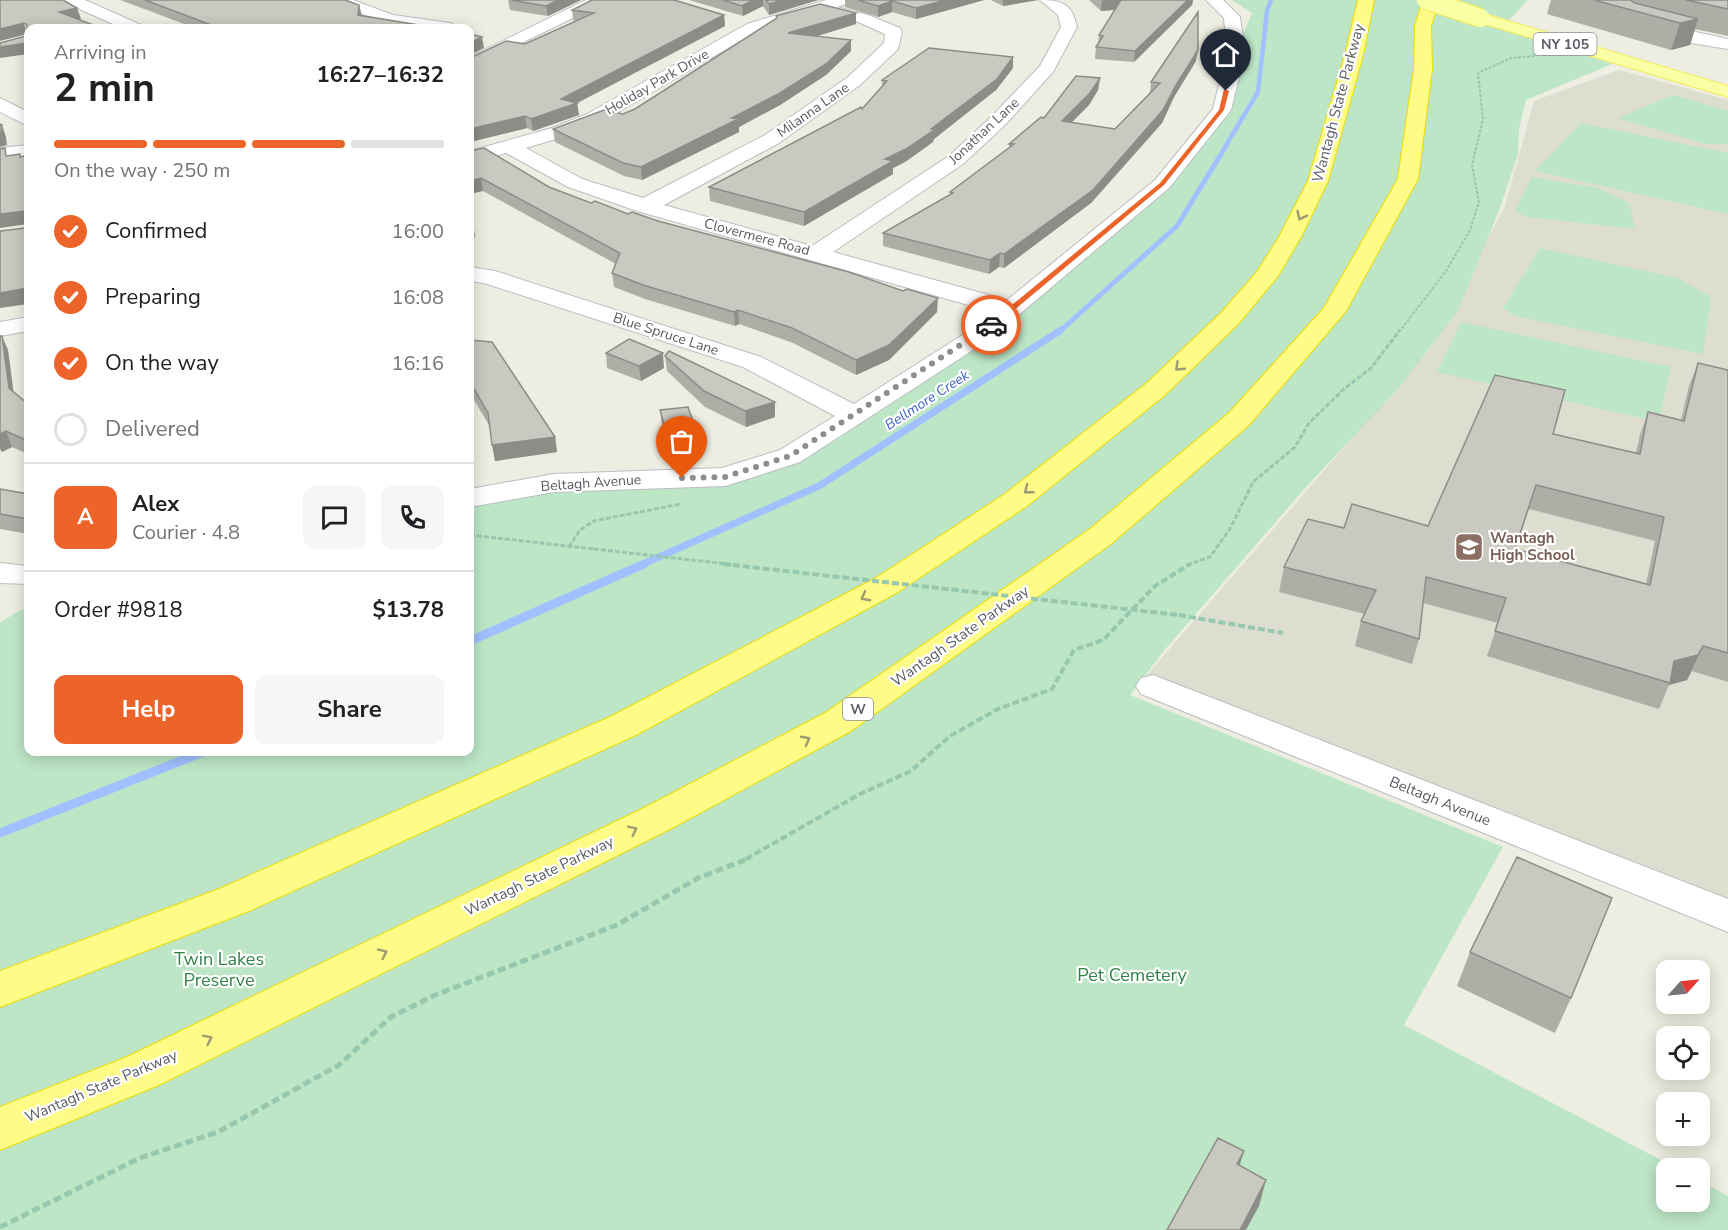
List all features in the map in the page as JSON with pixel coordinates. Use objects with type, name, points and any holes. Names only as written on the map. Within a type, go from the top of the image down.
[{"type":"highway","name":"Wantagh State Parkway","points":[[0,989],[234,900],[623,726],[887,585],[1016,500],[1156,389],[1230,318],[1266,276],[1290,237],[1318,181],[1354,55],[1366,0]]},
{"type":"highway","name":"Wantagh State Parkway","points":[[0,1129],[143,1071],[658,818],[838,722],[1101,536],[1239,419],[1334,311],[1408,179],[1423,69],[1423,26],[1431,0]]},
{"type":"main road","name":"NY 105","points":[[1426,0],[1728,92]]},
{"type":"street","points":[[72,0],[126,24]]},
{"type":"street","points":[[338,0],[390,19],[423,24]]},
{"type":"street","points":[[474,61],[598,0]]},
{"type":"street","name":"Holiday Park Drive","points":[[474,156],[559,132],[594,117],[753,27],[843,0]]},
{"type":"street","name":"Jonathan Lane","points":[[816,253],[956,160],[999,122],[1047,68],[1069,27],[1066,13],[1048,0]]},
{"type":"street","name":"Beltagh Avenue","points":[[474,497],[554,483],[725,477],[790,456],[981,334],[1162,184],[1222,110],[1236,52],[1232,17],[1214,0]]},
{"type":"street","points":[[1612,0],[1605,8],[1609,13],[1696,39],[1728,44]]},
{"type":"street","name":"Milanna Lane","points":[[645,206],[772,139],[854,81],[892,45],[894,32],[862,18],[820,7]]},
{"type":"street","points":[[105,24],[119,21]]},
{"type":"street","points":[[731,21],[753,27]]},
{"type":"street","points":[[489,35],[518,39]]},
{"type":"street","points":[[0,104],[24,118]]},
{"type":"street","name":"Clovermere Road","points":[[510,147],[575,183],[645,206],[1011,309]]},
{"type":"street","points":[[0,154],[24,151]]},
{"type":"street","name":"Blue Spruce Lane","points":[[474,274],[487,276],[752,363],[855,415]]},
{"type":"street","points":[[0,329],[24,325]]},
{"type":"street","points":[[0,573],[24,575]]},
{"type":"street","name":"Beltagh Avenue","points":[[1153,686],[1728,916]]},
{"type":"path","points":[[0,1227],[140,1158],[218,1132],[339,1065],[391,1017],[435,995],[617,925],[698,878],[752,857],[860,794],[911,771],[950,736],[998,709],[1052,688],[1074,650],[1103,640],[1155,586],[1189,564],[1210,557],[1231,527],[1253,482],[1295,447],[1309,423],[1344,389],[1371,368],[1399,332],[1446,271],[1470,230],[1479,202],[1472,165],[1483,119],[1479,73],[1511,58],[1541,56]]},
{"type":"path","points":[[474,535],[1179,615],[1283,633]]},
{"type":"shaded area","points":[[1619,70],[1728,100],[1728,918],[1140,683],[1432,346],[1505,206],[1534,101]]},
{"type":"green space","points":[[1232,0],[1417,0],[1612,64],[1526,100],[1519,129],[1518,154],[1500,208],[1458,311],[1398,389],[1307,486],[1167,647],[1130,695],[1503,847],[1404,1025],[1657,1158],[1656,1212],[1710,1212],[1710,1186],[1728,1196],[1728,1230],[0,1230],[0,623],[24,609],[24,756],[474,756],[474,503],[554,483],[725,477],[790,456],[981,334],[1162,184],[1222,110],[1236,52],[1252,13]]},
{"type":"green space","points":[[1445,0],[1528,0],[1509,20]]},
{"type":"green space","points":[[1673,95],[1728,111],[1728,144],[1705,144],[1618,118]]},
{"type":"green space","points":[[1581,123],[1728,153],[1728,214],[1535,171]]},
{"type":"green space","points":[[1532,177],[1598,188],[1629,203],[1635,229],[1527,217],[1515,211]]},
{"type":"green space","points":[[1540,248],[1678,278],[1711,297],[1703,354],[1514,316],[1503,308]]},
{"type":"green space","points":[[1461,322],[1671,367],[1659,422],[1437,372]]},
{"type":"building","points":[[0,0],[63,0],[77,8],[59,12],[90,24],[24,23],[0,29]]},
{"type":"building","points":[[145,0],[345,0],[359,5],[358,15],[413,24],[208,24]]},
{"type":"building","points":[[511,0],[558,0],[546,6]]},
{"type":"building","points":[[592,0],[674,0],[724,15],[561,99],[577,103],[531,119],[525,116],[474,128],[474,56],[506,41],[525,44],[594,13],[572,10]]},
{"type":"building","points":[[723,0],[753,0],[742,6]]},
{"type":"building","points":[[766,0],[782,0],[769,4]]},
{"type":"building","points":[[858,0],[946,0],[916,8],[892,1],[878,6]]},
{"type":"building","points":[[1121,0],[1188,0],[1135,51],[1096,47],[1103,36],[1099,35]]},
{"type":"building","points":[[1594,0],[1630,0],[1698,19],[1680,23]]},
{"type":"building","points":[[1686,0],[1728,0],[1728,9]]},
{"type":"building","points":[[820,4],[856,13],[788,33],[851,40],[826,64],[780,93],[732,118],[738,119],[641,167],[623,163],[553,129],[604,110],[623,114],[635,109],[777,18],[776,16]]},
{"type":"building","points":[[1198,12],[1198,50],[1163,110],[1093,190],[1004,254],[1000,253],[990,260],[883,233],[953,193],[950,192],[1014,144],[1009,144],[1041,117],[1044,118],[1076,76],[1100,78],[1090,93],[1062,121],[1115,129],[1160,83],[1151,82]]},
{"type":"building","points":[[474,35],[482,37],[474,41]]},
{"type":"building","points":[[24,37],[24,44],[0,47],[0,43]]},
{"type":"building","points":[[929,48],[1013,57],[997,79],[931,129],[934,130],[906,149],[885,159],[893,161],[804,212],[709,187],[861,107],[862,109],[887,81],[882,80]]},
{"type":"building","points":[[5,148],[6,156],[20,154],[20,157],[24,156],[24,211],[0,214],[0,149]]},
{"type":"building","points":[[484,148],[549,187],[591,203],[595,201],[628,214],[632,212],[849,272],[903,291],[907,289],[938,298],[889,345],[856,360],[792,328],[738,310],[734,312],[643,285],[612,273],[620,253],[481,178],[474,180],[474,150]]},
{"type":"building","points":[[24,228],[24,289],[0,293],[0,231]]},
{"type":"building","points":[[0,336],[2,336],[9,388],[24,401],[24,439],[6,431],[0,434]]},
{"type":"building","points":[[629,339],[663,353],[639,366],[606,353]]},
{"type":"building","points":[[474,340],[492,342],[555,437],[492,445],[488,413],[474,389]]},
{"type":"building","points":[[669,351],[775,402],[745,411],[704,391],[665,356]]},
{"type":"building","name":"Wantagh High School","points":[[1698,363],[1728,370],[1728,653],[1703,646],[1698,655],[1674,661],[1670,683],[1495,631],[1506,598],[1426,577],[1419,639],[1361,621],[1376,590],[1284,567],[1308,519],[1344,528],[1352,504],[1428,526],[1495,375],[1565,390],[1553,434],[1640,454],[1648,412],[1684,421]],"holes":[[[1536,485],[1664,517],[1650,585],[1515,549]]]},
{"type":"building","points":[[688,407],[696,430],[667,434],[660,410]]},
{"type":"building","points":[[0,489],[24,493],[24,518],[0,514]]},
{"type":"building","points":[[1517,857],[1612,898],[1571,998],[1470,952]]},
{"type":"building","points":[[1218,1138],[1244,1151],[1237,1164],[1266,1180],[1240,1230],[1167,1230]]},
{"type":"waterway","name":"Bellmore Creek","points":[[1225,147],[1258,92],[1267,11],[1271,0]]},
{"type":"waterway","name":"Bellmore Creek","points":[[1059,332],[1177,226],[1226,146]]},
{"type":"waterway","name":"Bellmore Creek","points":[[641,565],[819,486],[1061,330]]},
{"type":"waterway","name":"Bellmore Creek","points":[[474,639],[644,564]]},
{"type":"waterway","name":"Bellmore Creek","points":[[0,833],[193,756]]},
{"type":"way so far","points":[[682,478],[725,477],[790,456],[981,334],[991,325]]},
{"type":"place","name":"Wantagh High School","points":[[1469,547]]},
{"type":"route","points":[[991,325],[1162,184],[1222,110],[1226,91]]},
{"type":"park label","name":"Twin Lakes Preserve","points":[[219,969]]},
{"type":"park label","name":"Pet Cemetery","points":[[1132,975]]}]
